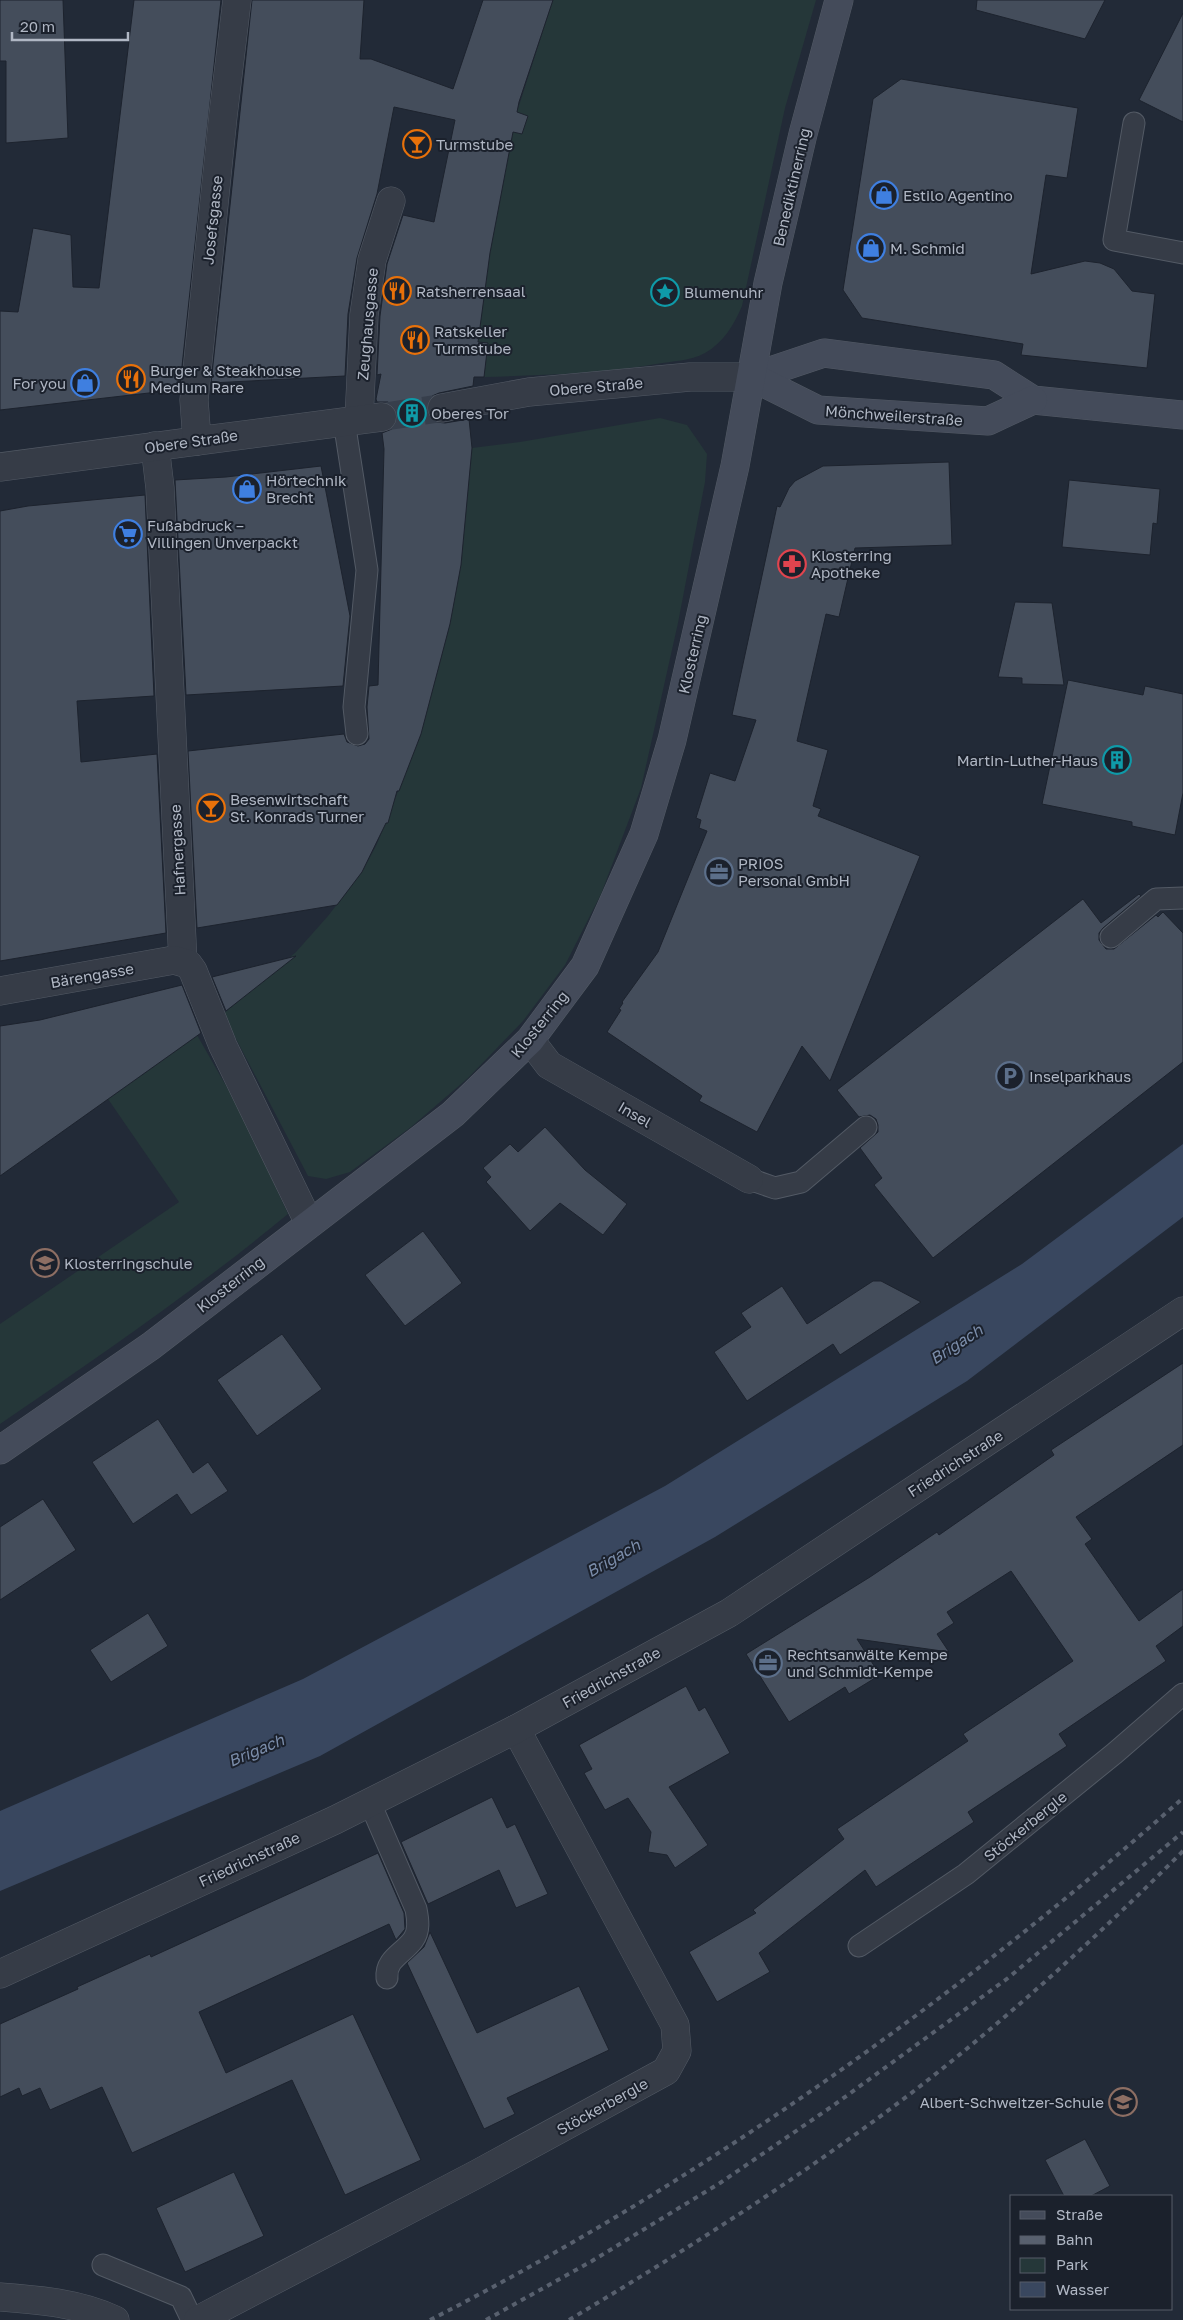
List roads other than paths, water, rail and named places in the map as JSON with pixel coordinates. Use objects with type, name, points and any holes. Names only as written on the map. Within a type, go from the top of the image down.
[{"type":"main road","name":"Benediktinerring","points":[[752,377],[775,256],[803,134],[840,0]]},
{"type":"main road","points":[[752,377],[824,353],[994,375],[1033,400],[1183,415]]},
{"type":"main road","name":"Mönchweilerstraße","points":[[752,377],[818,410],[988,421],[1033,400]]},
{"type":"main road","name":"Klosterring","points":[[0,1450],[151,1346],[453,1114],[530,1040],[585,966],[644,834],[672,740],[733,475],[752,377]]},
{"type":"street","name":"Josefsgasse","points":[[197,440],[194,400],[222,125],[237,0]]},
{"type":"street","name":"Zeughausgasse","points":[[362,419],[365,306],[372,260],[391,201]]},
{"type":"street","name":"Obere Straße","points":[[442,408],[529,392],[690,377],[752,377]]},
{"type":"street","name":"Obere Straße","points":[[0,467],[362,419]]},
{"type":"street","name":"Hafnergasse","points":[[154,446],[160,488],[183,962]]},
{"type":"street","name":"Bärengasse","points":[[0,991],[174,960],[183,962]]},
{"type":"street","points":[[183,962],[188,964],[193,972],[223,1046],[310,1223]]},
{"type":"street","name":"Insel","points":[[530,1040],[549,1065],[749,1178]]},
{"type":"street","name":"Friedrichstraße","points":[[0,1974],[370,1803],[516,1729],[729,1613],[1183,1311]]},
{"type":"street","name":"Stöckerbergle","points":[[198,2320],[477,2174],[666,2071],[677,2052],[675,2025],[516,1729]]},
{"type":"street","points":[[0,2297],[50,2300],[102,2314],[115,2320]]},
{"type":"lane","points":[[1134,123],[1114,240],[1183,253]]},
{"type":"lane","points":[[357,734],[354,707],[367,570],[362,419]]},
{"type":"lane","points":[[1111,937],[1156,899],[1183,898]]},
{"type":"lane","points":[[749,1178],[775,1188],[801,1182],[866,1127]]},
{"type":"lane","name":"Stöckerbergle","points":[[859,1946],[966,1874],[1115,1753],[1183,1694]]},
{"type":"lane","points":[[370,1803],[416,1909],[419,1924],[414,1939],[391,1961],[386,1972],[387,1978]]},
{"type":"lane","points":[[103,2265],[181,2297],[192,2320]]},
{"type":"water","name":"Brigach","points":[[1183,1144],[1183,1217],[967,1381],[715,1537],[320,1756],[0,1891],[0,1811],[303,1679],[665,1486],[1022,1264]]},
{"type":"tunnel","points":[[382,417],[442,408]]},
{"type":"railway","points":[[430,2320],[531,2266],[630,2208],[728,2147],[823,2083],[1007,1945],[1096,1873],[1183,1798]]},
{"type":"railway","points":[[486,2320],[592,2261],[720,2183],[834,2105],[1008,1978],[1183,1832]]},
{"type":"railway","points":[[569,2320],[656,2267],[785,2184],[910,2094],[981,2037],[1050,1977],[1118,1915],[1183,1851]]},
{"type":"place","name":"Turmstube","points":[[417,144]]},
{"type":"place","name":"Estilo Agentino","points":[[884,195]]},
{"type":"place","name":"M. Schmid","points":[[871,248]]},
{"type":"place","name":"Ratsherrensaal","points":[[397,291]]},
{"type":"place","name":"Blumenuhr","points":[[665,292]]},
{"type":"place","name":"Ratskeller Turmstube","points":[[415,340]]},
{"type":"place","name":"Burger & Steakhouse Medium Rare","points":[[131,379]]},
{"type":"place","name":"For you","points":[[85,383]]},
{"type":"place","name":"Oberes Tor","points":[[412,413]]},
{"type":"place","name":"Hörtechnik Brecht","points":[[247,489]]},
{"type":"place","name":"Fußabdruck – Villingen Unverpackt","points":[[128,534]]},
{"type":"place","name":"Klosterring Apotheke","points":[[792,564]]},
{"type":"place","name":"Martin-Luther-Haus","points":[[1117,760]]},
{"type":"place","name":"Besenwirtschaft St. Konrads Turner","points":[[211,808]]},
{"type":"place","name":"PRIOS Personal GmbH","points":[[719,872]]},
{"type":"place","name":"Inselparkhaus","points":[[1010,1076]]},
{"type":"place","name":"Klosterringschule","points":[[45,1263]]},
{"type":"place","name":"Rechtsanwälte Kempe und Schmidt-Kempe","points":[[768,1663]]},
{"type":"place","name":"Albert-Schweitzer-Schule","points":[[1123,2102]]}]
